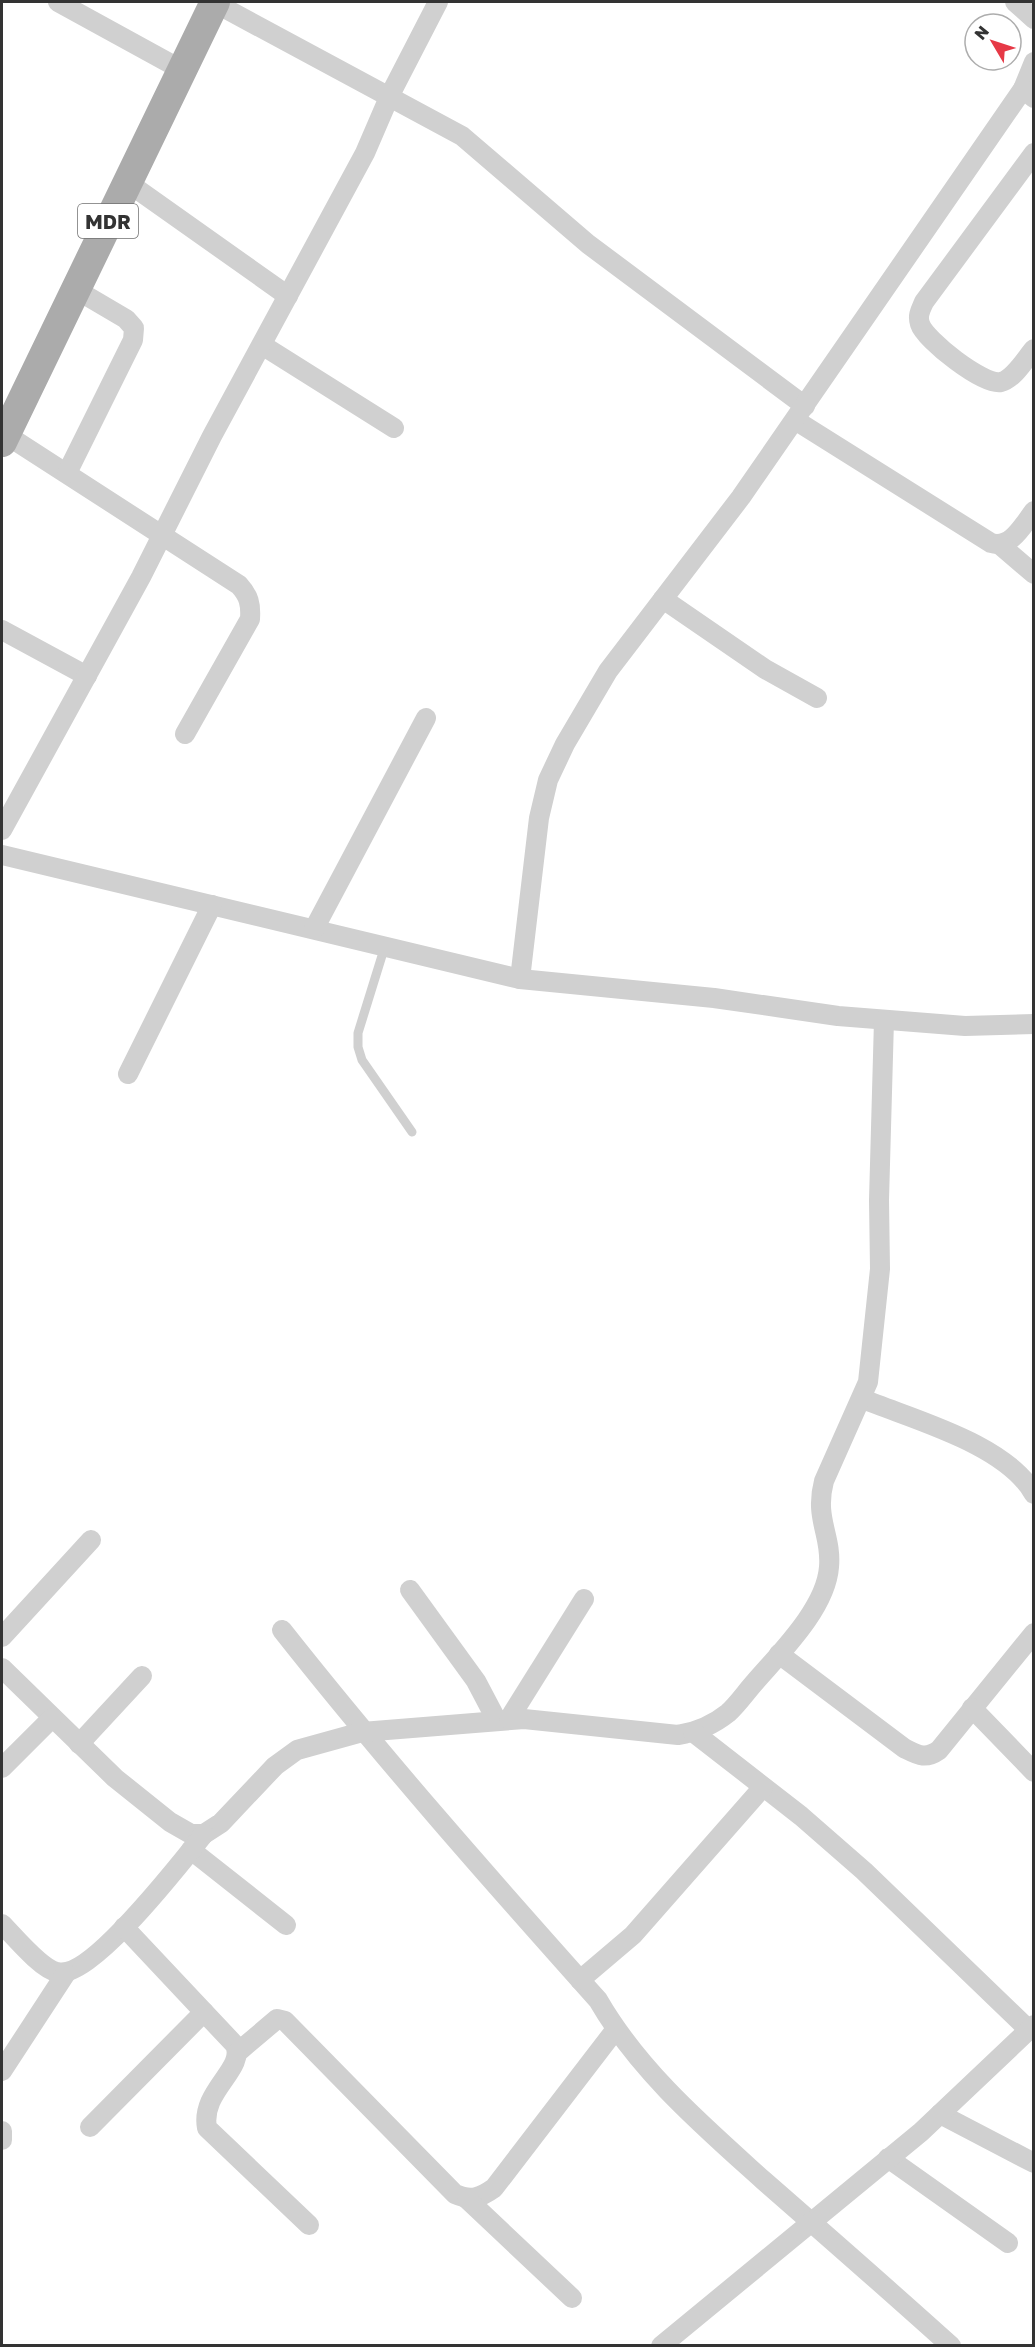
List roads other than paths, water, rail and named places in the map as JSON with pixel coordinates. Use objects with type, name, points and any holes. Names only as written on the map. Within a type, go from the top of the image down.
[{"type":"main road","name":"MDR","points":[[3,438],[215,2]]},
{"type":"street","points":[[58,2],[182,70]]},
{"type":"street","points":[[215,2],[462,136],[604,257],[800,413],[991,543],[1000,545],[1034,574]]},
{"type":"street","points":[[2,830],[163,535],[365,153],[390,95],[438,2]]},
{"type":"street","points":[[1015,2],[1034,19]]},
{"type":"street","points":[[520,979],[539,818],[549,780],[565,744],[602,680],[800,413],[1028,93],[1034,62]]},
{"type":"street","points":[[1034,153],[924,302],[918,314],[920,325],[925,333],[963,365],[990,382],[1002,382],[1010,377],[1034,349]]},
{"type":"street","points":[[127,182],[288,296]]},
{"type":"street","points":[[67,473],[133,340],[134,328],[126,319],[75,289]]},
{"type":"street","points":[[262,345],[394,428]]},
{"type":"street","points":[[3,438],[67,473],[239,585],[248,596],[251,606],[250,619],[184,734]]},
{"type":"street","points":[[1000,545],[1016,534],[1034,510]]},
{"type":"street","points":[[663,599],[765,669],[817,698]]},
{"type":"street","points":[[2,630],[87,676]]},
{"type":"street","points":[[314,929],[426,718]]},
{"type":"street","points":[[2,855],[520,979],[714,998],[884,1020],[964,1026],[1034,1024]]},
{"type":"street","points":[[128,1074],[212,905]]},
{"type":"street","points":[[2,1924],[43,1965],[54,1972],[66,1973],[81,1966],[147,1904],[204,1834],[220,1823],[275,1766],[297,1750],[362,1732],[503,1719],[678,1735],[693,1732],[728,1713],[811,1613],[826,1583],[830,1566],[819,1498],[824,1481],[868,1382],[880,1269],[879,1200],[884,1020]]},
{"type":"street","points":[[862,1399],[996,1455],[1027,1483],[1034,1494]]},
{"type":"street","points":[[2,1637],[91,1540]]},
{"type":"street","points":[[410,1590],[503,1719]]},
{"type":"street","points":[[503,1719],[584,1599]]},
{"type":"street","points":[[282,1630],[362,1732],[483,1873],[598,2000],[616,2029],[653,2077],[810,2222],[951,2346]]},
{"type":"street","points":[[779,1654],[904,1748],[921,1757],[931,1756],[939,1750],[1034,1633]]},
{"type":"street","points":[[2,1668],[79,1744],[170,1822],[191,1834],[204,1834]]},
{"type":"street","points":[[79,1744],[142,1676]]},
{"type":"street","points":[[972,1708],[1034,1772]]},
{"type":"street","points":[[2,1768],[52,1718]]},
{"type":"street","points":[[664,2345],[940,2114],[1031,2027],[864,1871],[693,1732]]},
{"type":"street","points":[[580,1980],[633,1935],[763,1787]]},
{"type":"street","points":[[191,1850],[286,1925]]},
{"type":"street","points":[[124,1928],[235,2045],[238,2052]]},
{"type":"street","points":[[2,2071],[66,1973]]},
{"type":"street","points":[[90,2127],[204,2012]]},
{"type":"street","points":[[309,2225],[207,2128],[208,2100],[236,2061],[238,2052],[277,2019],[285,2021],[455,2194],[467,2199],[572,2298]]},
{"type":"street","points":[[467,2199],[482,2197],[494,2188],[616,2029]]},
{"type":"street","points":[[940,2114],[1034,2163]]},
{"type":"street","points":[[2,2131],[2,2140]]},
{"type":"street","points":[[888,2158],[1008,2242]]},
{"type":"lane","points":[[385,946],[358,1033],[358,1047],[362,1060],[412,1132]]}]
